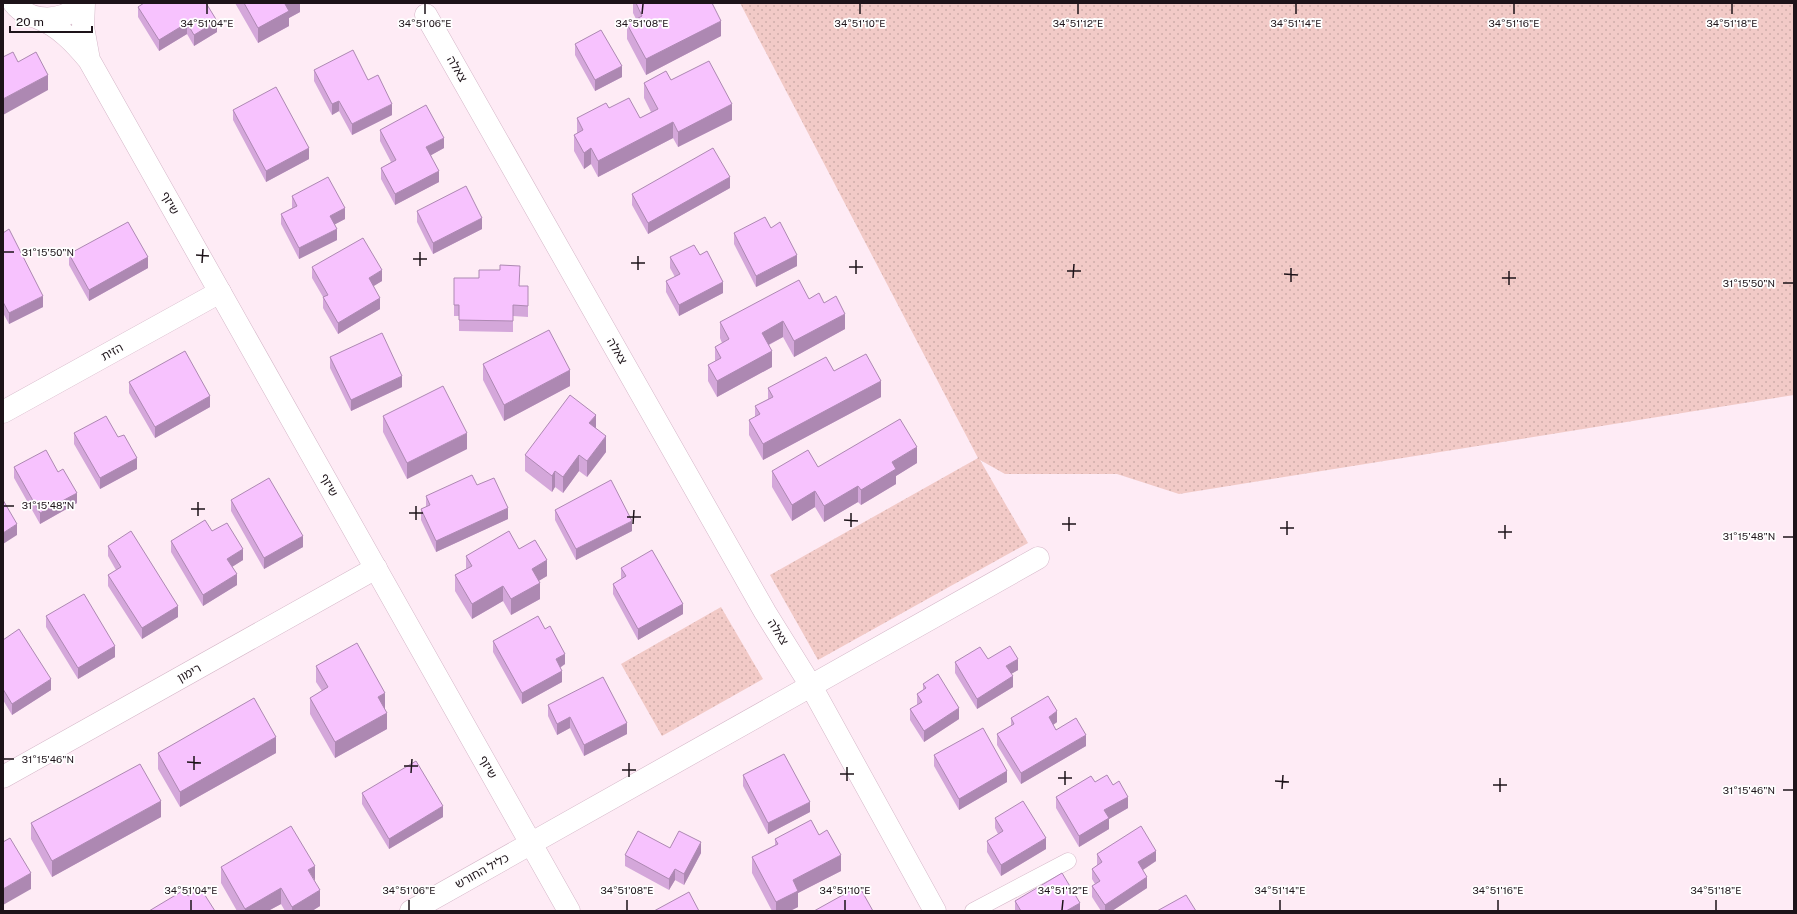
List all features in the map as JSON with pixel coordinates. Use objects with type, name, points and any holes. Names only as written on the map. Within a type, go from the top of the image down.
[{"type":"street","points":[[3,13],[27,12],[47,19],[64,16],[81,3]]},
{"type":"street","name":"שיזף","points":[[84,3],[83,27],[89,60]]},
{"type":"street","name":"שיזף","points":[[27,12],[45,20],[66,35],[89,60],[569,911]]},
{"type":"street","name":"צאלה","points":[[426,15],[761,605],[810,686],[935,911]]},
{"type":"street","name":"הזית","points":[[3,412],[220,292]]},
{"type":"street","points":[[531,844],[1038,558]]},
{"type":"street","name":"רימון","points":[[3,777],[376,568]]},
{"type":"street","name":"כליל החורש","points":[[412,911],[531,844]]},
{"type":"lane","points":[[974,911],[1068,861]]},
{"type":"shaded area","points":[[740,3],[1794,3],[1794,395],[1179,494],[1117,474],[1005,474],[980,460],[1028,543],[818,660],[770,575],[978,458]]},
{"type":"shaded area","points":[[721,607],[763,679],[662,736],[621,664]]},
{"type":"building","points":[[144,3],[206,3],[217,21],[194,35],[187,23],[159,40],[138,7]]},
{"type":"building","points":[[244,3],[287,3],[285,4],[289,11],[258,28]]},
{"type":"building","points":[[636,3],[712,3],[721,21],[646,59],[627,24],[642,16]]},
{"type":"building","points":[[601,30],[622,66],[595,80],[575,44]]},
{"type":"building","points":[[353,50],[368,80],[378,75],[392,104],[352,124],[339,101],[332,104],[314,70]]},
{"type":"building","points":[[13,52],[18,62],[36,52],[48,75],[3,99],[3,57]]},
{"type":"building","points":[[709,61],[732,104],[678,132],[673,122],[598,161],[591,148],[584,153],[574,135],[583,130],[577,118],[606,103],[609,108],[629,98],[640,118],[658,109],[644,83],[666,71],[671,80]]},
{"type":"building","points":[[276,87],[309,148],[266,171],[233,110]]},
{"type":"building","points":[[426,105],[444,138],[426,147],[439,171],[395,194],[381,168],[396,160],[380,130]]},
{"type":"building","points":[[713,148],[730,177],[648,223],[632,194]]},
{"type":"building","points":[[328,177],[345,208],[330,216],[337,229],[299,248],[281,214],[297,206],[292,196]]},
{"type":"building","points":[[466,186],[482,218],[433,243],[417,211]]},
{"type":"building","points":[[765,217],[771,228],[780,222],[797,255],[756,276],[734,233]]},
{"type":"building","points":[[128,222],[148,257],[89,290],[69,254]]},
{"type":"building","points":[[9,229],[43,296],[9,313],[3,302],[3,233]]},
{"type":"building","points":[[363,238],[382,270],[369,278],[380,298],[338,323],[323,297],[328,295],[312,267]]},
{"type":"building","points":[[694,245],[700,255],[707,251],[723,282],[679,305],[666,281],[680,274],[670,257]]},
{"type":"building","points":[[500,265],[520,266],[519,286],[528,286],[528,306],[513,305],[513,321],[459,320],[459,305],[454,305],[454,278],[479,278],[479,270],[500,270]]},
{"type":"building","points":[[799,280],[809,299],[819,293],[824,303],[836,296],[845,314],[794,341],[783,321],[762,333],[772,351],[717,381],[708,365],[721,358],[715,347],[729,339],[720,322]]},
{"type":"building","points":[[549,330],[570,370],[504,405],[483,364]]},
{"type":"building","points":[[382,333],[402,376],[351,400],[330,357]]},
{"type":"building","points":[[185,351],[210,396],[155,427],[129,382]]},
{"type":"building","points":[[866,354],[881,381],[763,444],[749,420],[760,414],[755,406],[773,397],[768,388],[826,357],[834,371]]},
{"type":"building","points":[[443,386],[467,433],[407,463],[383,416]]},
{"type":"building","points":[[570,395],[596,415],[589,423],[606,436],[587,461],[579,455],[563,477],[555,471],[552,476],[525,455]]},
{"type":"building","points":[[106,416],[118,437],[124,435],[137,458],[100,478],[74,433]]},
{"type":"building","points":[[900,419],[917,447],[892,462],[896,469],[861,490],[858,486],[824,506],[815,491],[792,505],[772,471],[808,450],[818,467]]},
{"type":"building","points":[[46,450],[58,472],[63,469],[77,493],[40,513],[14,467]]},
{"type":"building","points":[[472,475],[477,485],[494,478],[508,508],[436,541],[421,509],[430,505],[426,496]]},
{"type":"building","points":[[269,478],[303,536],[264,558],[231,500]]},
{"type":"building","points":[[611,480],[632,521],[576,549],[555,510]]},
{"type":"building","points":[[3,500],[17,524],[3,533]]},
{"type":"building","points":[[205,520],[212,531],[227,523],[243,549],[227,559],[237,574],[203,595],[171,541]]},
{"type":"building","points":[[131,531],[178,606],[142,628],[108,575],[121,567],[108,546]]},
{"type":"building","points":[[509,531],[519,549],[535,540],[547,560],[532,569],[540,583],[511,599],[503,586],[472,604],[455,575],[472,566],[466,556]]},
{"type":"building","points":[[652,550],[683,604],[638,629],[613,584],[626,576],[621,568]]},
{"type":"building","points":[[84,594],[115,646],[78,668],[46,616]]},
{"type":"building","points":[[538,616],[545,629],[550,626],[565,654],[556,659],[562,671],[522,693],[493,641]]},
{"type":"building","points":[[19,629],[51,679],[12,704],[3,689],[3,640]]},
{"type":"building","points":[[357,643],[385,693],[378,697],[387,713],[335,742],[310,698],[328,687],[316,666]]},
{"type":"building","points":[[1010,646],[1018,659],[1006,666],[1013,676],[977,699],[955,662],[980,647],[988,659]]},
{"type":"building","points":[[938,674],[959,708],[924,731],[910,709],[922,702],[917,694],[926,688],[923,684]]},
{"type":"building","points":[[603,677],[627,723],[584,745],[570,717],[557,724],[548,705]]},
{"type":"building","points":[[1048,696],[1057,711],[1049,717],[1056,730],[1076,718],[1086,735],[1021,773],[997,734],[1014,724],[1011,718]]},
{"type":"building","points":[[254,698],[276,737],[180,792],[158,753]]},
{"type":"building","points":[[983,728],[1007,771],[959,799],[934,755]]},
{"type":"building","points":[[784,754],[810,802],[768,823],[743,775]]},
{"type":"building","points":[[416,761],[443,806],[389,839],[362,793]]},
{"type":"building","points":[[140,764],[161,801],[52,861],[31,823]]},
{"type":"building","points":[[1107,775],[1113,785],[1119,781],[1128,797],[1104,810],[1109,818],[1079,836],[1056,797],[1091,776],[1095,782]]},
{"type":"building","points":[[1023,801],[1046,838],[1001,865],[987,841],[1003,831],[995,818]]},
{"type":"building","points":[[811,820],[819,835],[827,830],[841,855],[793,880],[798,891],[776,902],[752,857],[778,844],[775,839]]},
{"type":"building","points":[[291,826],[315,866],[308,870],[320,890],[292,907],[281,888],[245,909],[221,867]]},
{"type":"building","points":[[1141,826],[1156,851],[1138,862],[1147,877],[1105,905],[1092,886],[1100,881],[1092,869],[1102,862],[1097,854]]},
{"type":"building","points":[[638,831],[670,848],[679,831],[701,842],[684,874],[675,869],[669,879],[625,855]]},
{"type":"building","points":[[10,838],[31,873],[3,889],[3,842]]},
{"type":"building","points":[[1062,873],[1080,903],[1066,911],[1021,911],[1015,901]]},
{"type":"building","points":[[859,886],[873,911],[814,911]]},
{"type":"building","points":[[201,889],[215,911],[149,911],[184,890],[188,896]]},
{"type":"building","points":[[689,892],[699,911],[654,911]]},
{"type":"building","points":[[1186,895],[1196,911],[1157,911]]}]
